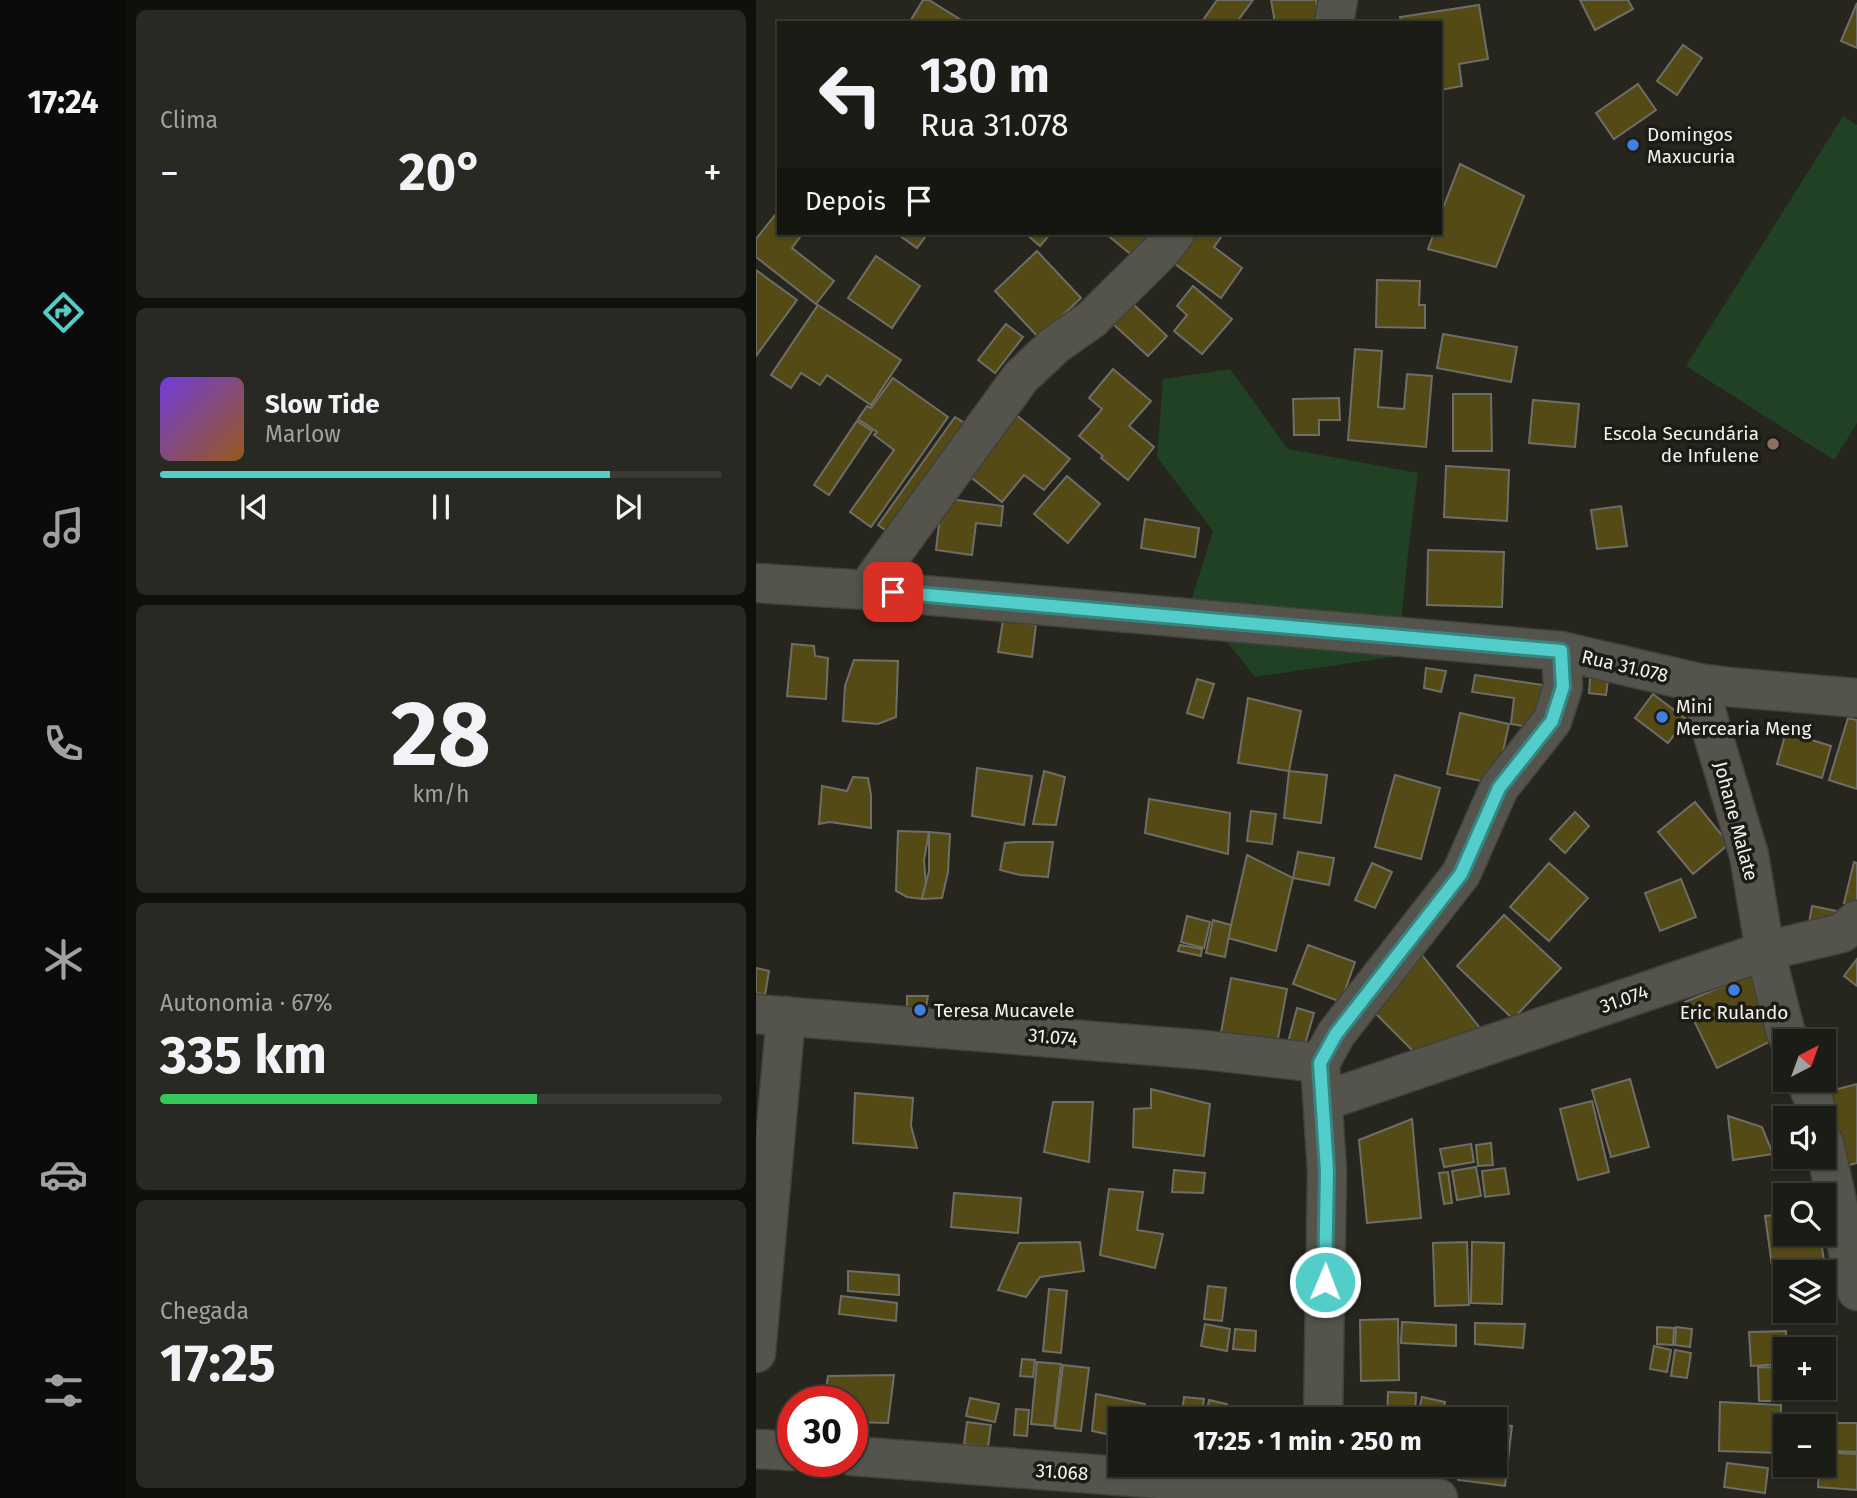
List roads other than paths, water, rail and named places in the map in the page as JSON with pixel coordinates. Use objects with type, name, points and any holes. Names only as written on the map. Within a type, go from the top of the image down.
[{"type":"street","points":[[1334,21],[1338,0]]},
{"type":"street","points":[[866,590],[1021,377],[1055,345],[1091,319],[1162,250],[1173,235]]},
{"type":"street","name":"Rua 31.078","points":[[756,583],[866,590],[1561,651],[1729,687],[1857,698]]},
{"type":"street","points":[[1323,1407],[1327,1171],[1320,1063],[1336,1034],[1461,874],[1499,788],[1552,721],[1563,687],[1561,651]]},
{"type":"street","name":"Johane Malate","points":[[1699,682],[1749,855],[1765,951],[1785,1029]]},
{"type":"street","name":"31.074","points":[[1324,1101],[1765,951],[1842,933],[1857,920]]},
{"type":"street","name":"31.074","points":[[756,1353],[771,1015],[1205,1050],[1320,1063]]},
{"type":"street","points":[[1830,1169],[1857,1291]]},
{"type":"street","points":[[756,1449],[777,1450]]},
{"type":"street","name":"31.068","points":[[868,1457],[1322,1478],[1438,1498]]},
{"type":"place","name":"Domingos Maxucuria","points":[[1633,145]]},
{"type":"place","name":"Escola Secundária de Infulene","points":[[1773,444]]},
{"type":"place","name":"Mini Mercearia Meng","points":[[1662,717]]},
{"type":"place","name":"Eric Rulando","points":[[1734,990]]},
{"type":"place","name":"Teresa Mucavele","points":[[920,1010]]}]
